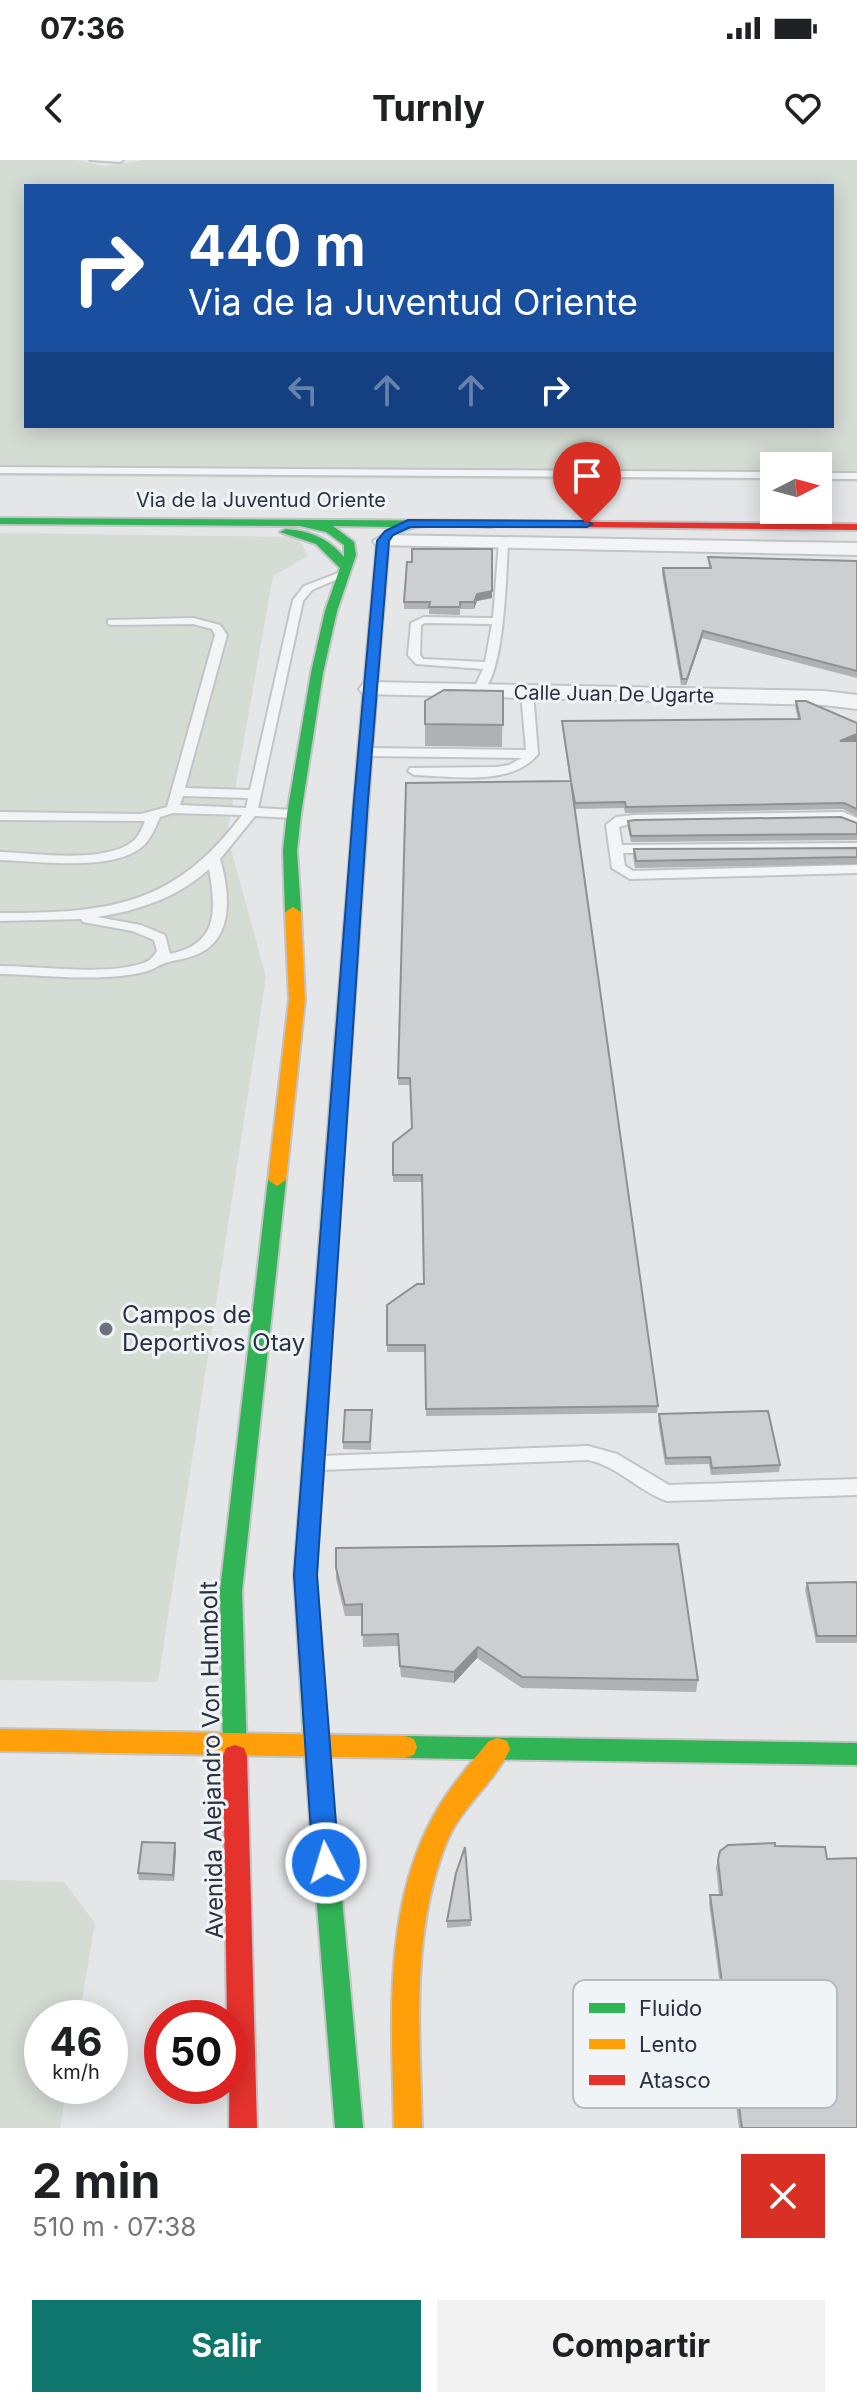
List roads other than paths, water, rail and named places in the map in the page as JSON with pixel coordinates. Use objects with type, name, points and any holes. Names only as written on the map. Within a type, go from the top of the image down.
[{"type":"main road","name":"Via de la Juventud Oriente","points":[[0,521],[527,523],[857,529]]},
{"type":"main road","name":"Avenida Alejandro Von Humbolt","points":[[243,2128],[231,1591],[297,1000],[290,851],[294,814],[317,673],[350,544],[330,529],[301,523]]},
{"type":"main road","points":[[349,2128],[316,1745],[305,1575],[383,541],[389,533],[408,523]]},
{"type":"main road","points":[[433,523],[464,544]]},
{"type":"main road","points":[[527,523],[649,546]]},
{"type":"main road","points":[[0,529],[297,532],[315,535],[326,542],[344,571]]},
{"type":"main road","points":[[0,1740],[857,1754]]},
{"type":"main road","points":[[408,2128],[411,1953],[420,1879],[433,1841],[459,1797],[498,1749]]},
{"type":"street","points":[[383,541],[857,549]]},
{"type":"street","name":"Calle Juan De Ugarte","points":[[371,689],[824,698],[857,702]]},
{"type":"lane","points":[[93,160],[120,160]]},
{"type":"lane","points":[[0,470],[760,475]]},
{"type":"lane","points":[[832,476],[857,476]]},
{"type":"lane","points":[[479,691],[490,666],[498,621],[503,544]]},
{"type":"lane","points":[[79,917],[134,906],[192,879],[214,860],[251,812],[298,600],[308,588],[344,571]]},
{"type":"lane","points":[[490,666],[420,662],[414,655],[416,623],[424,620],[498,621]]},
{"type":"lane","points":[[112,622],[193,621],[216,627],[221,635],[173,809]]},
{"type":"lane","points":[[414,771],[500,771],[530,760],[527,692]]},
{"type":"lane","points":[[365,752],[532,754]]},
{"type":"lane","points":[[179,792],[255,794]]},
{"type":"lane","points":[[0,816],[154,816],[173,809],[294,814]]},
{"type":"lane","points":[[0,856],[100,858],[125,853],[140,843],[154,816]]},
{"type":"lane","points":[[857,823],[843,816],[621,820],[612,825],[619,868],[630,875],[857,869]]},
{"type":"lane","points":[[616,849],[857,847]]},
{"type":"lane","points":[[0,970],[97,971],[145,967],[159,960],[193,953],[214,938],[221,897],[214,860]]},
{"type":"lane","points":[[0,917],[79,917],[136,928],[160,938],[164,951],[159,960]]},
{"type":"lane","points":[[313,1463],[588,1453],[606,1455],[619,1461],[648,1485],[667,1493],[857,1487]]},
{"type":"place","name":"Campos de Deportivos Otay","points":[[106,1329]]}]
